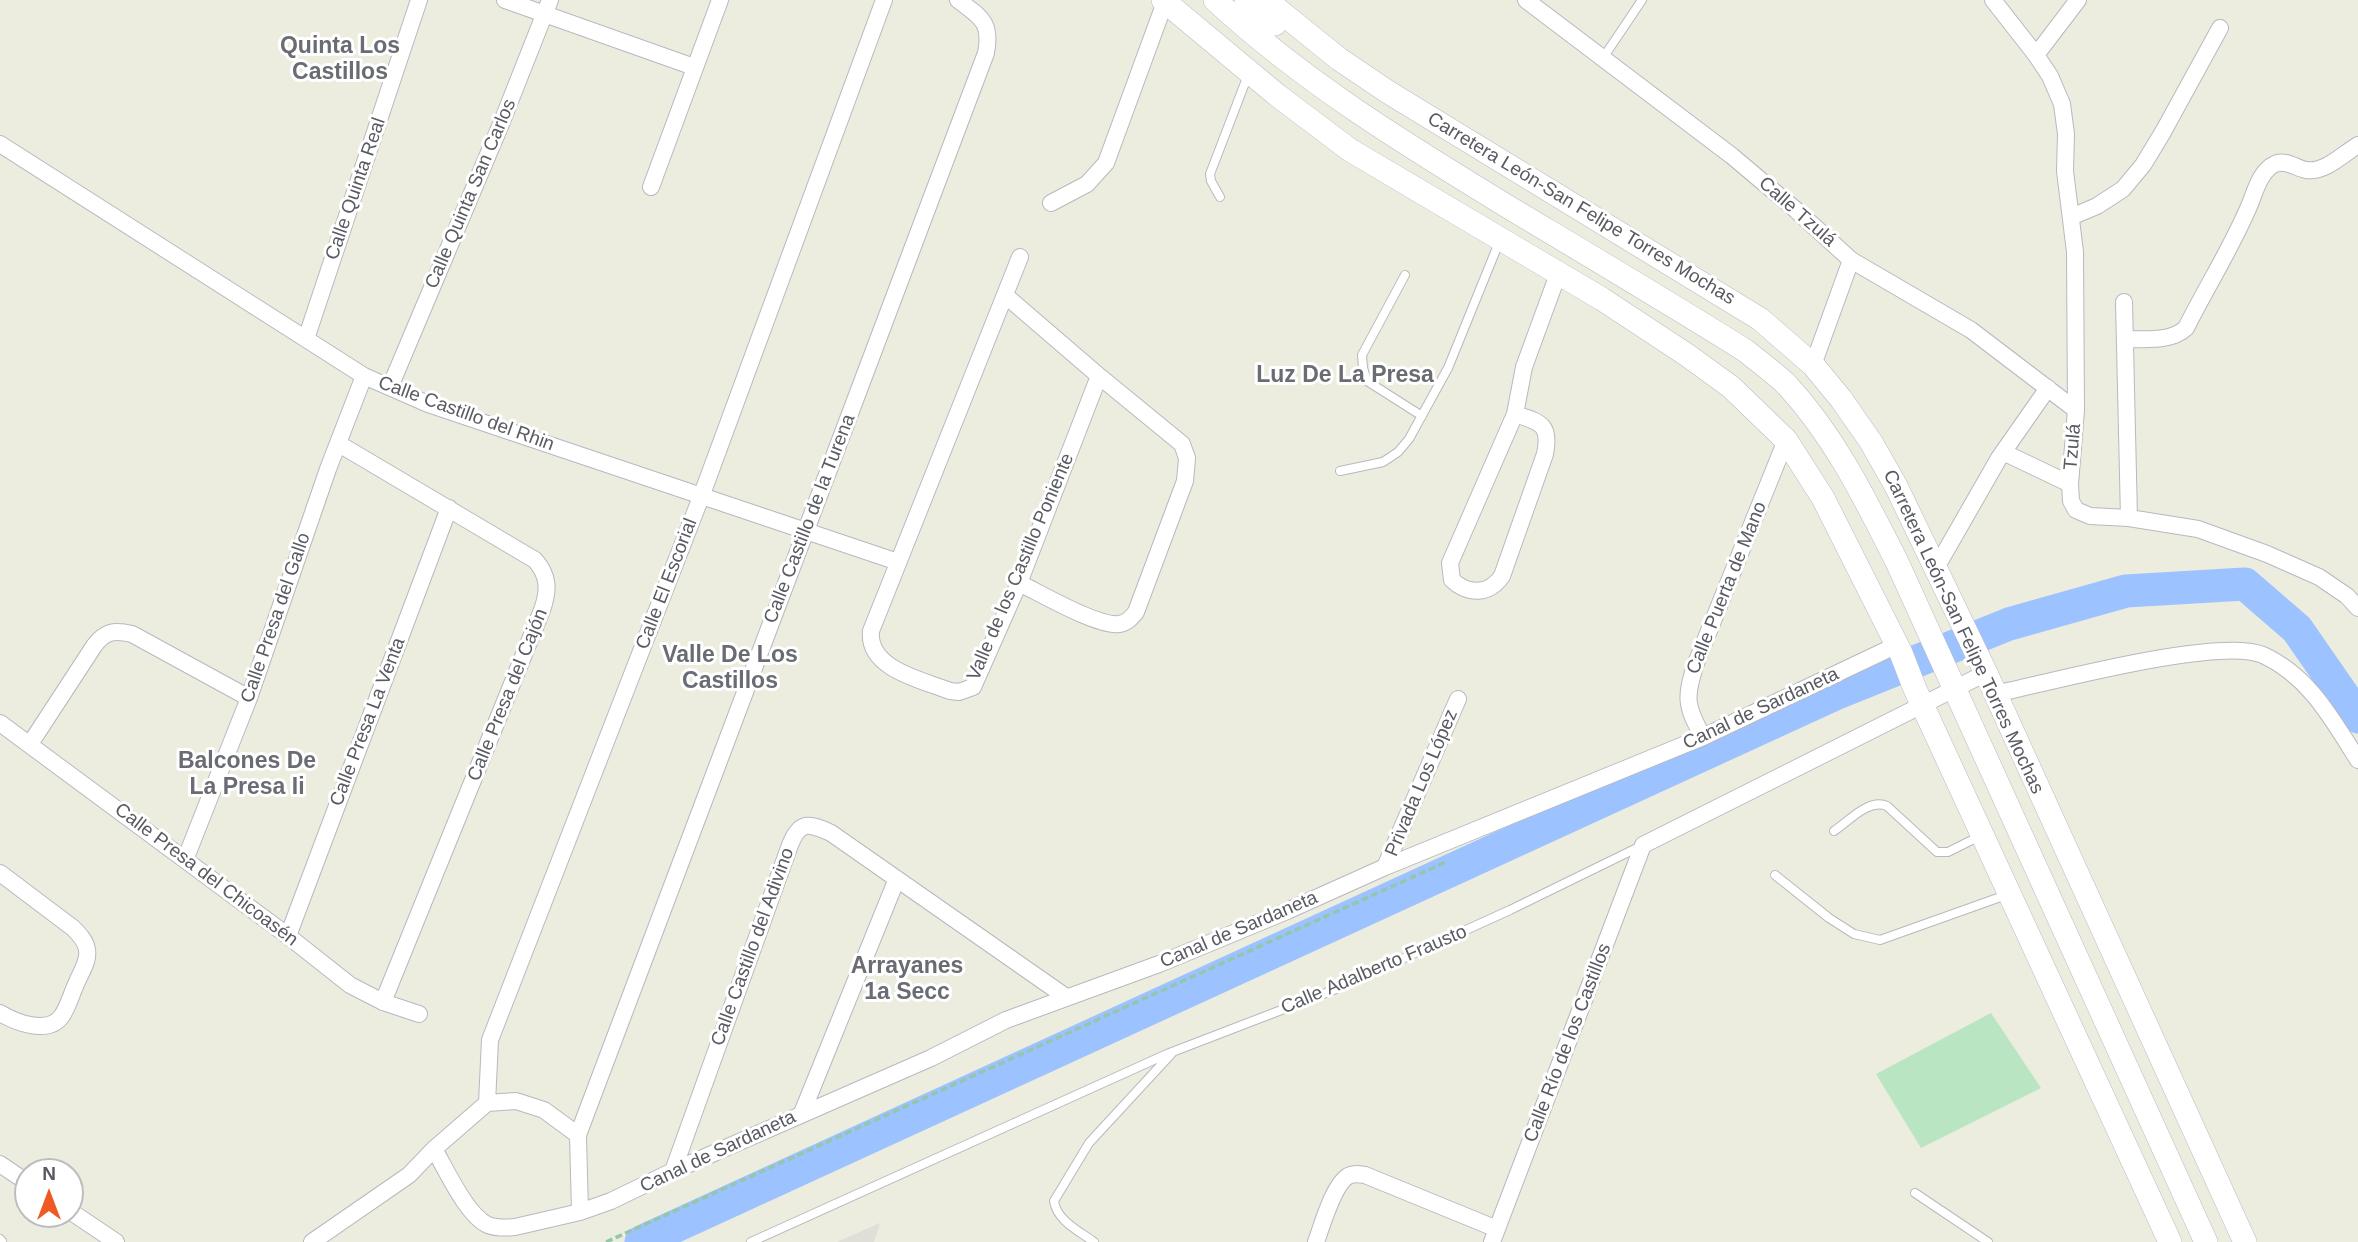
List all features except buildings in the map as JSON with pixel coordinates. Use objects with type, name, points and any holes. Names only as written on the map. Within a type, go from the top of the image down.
[{"type":"main road","points":[[1215,0],[1250,32],[1331,95],[1427,158],[1735,344],[1785,383],[1815,418],[1849,468],[1897,562],[2206,1242]]},
{"type":"main road","points":[[1246,0],[1305,46],[1339,59]]},
{"type":"main road","name":"Carretera León-San Felipe Torres Mochas","points":[[1266,0],[1339,59],[1441,125],[1760,319],[1813,365],[1842,399],[1896,486],[1962,622],[2245,1242]]},
{"type":"main road","points":[[1164,1],[1249,72],[1350,150],[1602,299],[1720,379],[1786,440],[1824,498],[1899,649],[1919,698],[2170,1242]]},
{"type":"street","name":"Calle Quinta Real","points":[[306,338],[419,0]]},
{"type":"street","points":[[505,0],[547,8],[694,67]]},
{"type":"street","points":[[652,187],[720,0]]},
{"type":"street","name":"Calle El Escorial","points":[[487,1103],[490,1040],[701,497],[884,0]]},
{"type":"street","name":"Calle Castillo de la Turena","points":[[578,1135],[986,53],[989,38],[987,27],[983,20],[958,0]]},
{"type":"street","name":"Calle Tzulá","points":[[1526,0],[1732,156],[1851,260],[1971,330],[2076,410]]},
{"type":"street","name":"Tzulá","points":[[1993,0],[2050,76],[2062,104],[2076,305],[2076,410],[2070,484]]},
{"type":"street","points":[[2036,55],[2078,0]]},
{"type":"street","points":[[1051,204],[1087,184],[1106,163],[1164,1]]},
{"type":"street","name":"Calle Quinta San Carlos","points":[[390,387],[547,8]]},
{"type":"street","points":[[2071,217],[2097,206],[2123,189],[2143,165],[2221,28]]},
{"type":"street","name":"Calle Castillo del Rhin","points":[[0,144],[365,376],[428,404],[898,562]]},
{"type":"street","points":[[2126,339],[2168,338],[2179,335],[2186,328],[2240,228],[2261,177],[2273,164],[2284,163],[2307,170],[2317,169],[2325,167],[2358,145]]},
{"type":"street","name":"Valle de los Castillo Poniente","points":[[1020,257],[871,631],[871,647],[890,667],[950,691],[974,687],[1019,583],[1099,376]]},
{"type":"street","points":[[1813,365],[1851,260]]},
{"type":"street","points":[[1515,414],[1544,426],[1547,435],[1545,454],[1502,576],[1491,588],[1480,592],[1471,591],[1452,580],[1450,563],[1515,414],[1524,367],[1558,274]]},
{"type":"street","points":[[1006,296],[1182,444],[1186,451],[1187,469],[1136,612],[1123,624],[1103,623],[1019,583]]},
{"type":"street","points":[[2124,302],[2129,517]]},
{"type":"street","name":"Calle Presa del Gallo","points":[[185,860],[249,698],[327,469],[365,376]]},
{"type":"street","points":[[1936,568],[2003,452],[2048,388]]},
{"type":"street","name":"Calle Puerta de Mano","points":[[1703,737],[1690,715],[1690,682],[1786,440]]},
{"type":"street","name":"Calle Presa del Cajón","points":[[339,444],[535,560],[543,569],[547,581],[547,596],[383,1002]]},
{"type":"street","points":[[2003,452],[2070,484],[2071,501],[2076,510],[2090,516],[2129,517],[2198,529],[2267,554],[2319,577],[2347,596],[2358,608]]},
{"type":"street","name":"Calle Presa La Venta","points":[[288,936],[449,508]]},
{"type":"street","points":[[30,744],[101,636],[111,631],[132,634],[249,698]]},
{"type":"street","name":"Canal de Sardaneta","points":[[434,1149],[476,1217],[487,1225],[504,1228],[580,1212],[930,1058],[1006,1020],[1159,964],[1287,911],[1385,867],[1703,737],[1899,649]]},
{"type":"street","points":[[1995,694],[2168,657],[2211,651],[2260,654],[2300,679],[2316,696],[2358,760]]},
{"type":"street","name":"Calle Adalberto Frausto","points":[[1643,845],[1919,698],[1983,668]]},
{"type":"street","name":"Privada Los López","points":[[1385,867],[1458,699]]},
{"type":"street","name":"Calle Presa del Chicoasén","points":[[0,723],[350,985],[383,1002],[419,1014]]},
{"type":"street","name":"Calle Castillo del Adivino","points":[[673,1171],[795,832],[802,826],[813,824],[831,833],[896,881],[1066,997]]},
{"type":"street","name":"Calle Río de los Castillos","points":[[1494,1236],[1643,845]]},
{"type":"street","points":[[0,873],[73,928],[88,949],[86,961],[61,1018],[49,1024],[35,1026],[0,1013]]},
{"type":"street","points":[[803,1113],[896,881]]},
{"type":"street","points":[[312,1242],[410,1175],[434,1149],[487,1103],[516,1101],[544,1110],[578,1135],[580,1212]]},
{"type":"street","points":[[1316,1242],[1338,1186],[1346,1177],[1355,1174],[1364,1175],[1494,1236]]},
{"type":"street","points":[[84,1220],[116,1242]]},
{"type":"lane","points":[[1603,58],[1642,0]]},
{"type":"lane","points":[[1220,197],[1210,174],[1249,72]]},
{"type":"lane","points":[[1340,471],[1383,462],[1398,452],[1409,439],[1448,368],[1500,240]]},
{"type":"lane","points":[[1405,275],[1362,355],[1363,368],[1367,381],[1422,416]]},
{"type":"lane","points":[[1834,831],[1871,805],[1880,803],[1887,806],[1937,852],[1948,852],[1982,835]]},
{"type":"lane","name":"Calle Adalberto Frausto","points":[[751,1242],[1175,1050],[1336,989],[1643,845]]},
{"type":"lane","points":[[1775,875],[1829,918],[1854,934],[1880,940],[2009,893]]},
{"type":"lane","points":[[1094,1242],[1055,1211],[1054,1201],[1089,1143],[1175,1050]]},
{"type":"lane","points":[[1915,1193],[1988,1242]]},
{"type":"path","points":[[606,1242],[1451,860]]},
{"type":"shaded area","points":[[880,1223],[874,1242],[837,1242]]},
{"type":"green space","points":[[1991,1013],[2041,1088],[1921,1148],[1876,1074]]},
{"type":"waterway","points":[[641,1242],[1835,694],[2009,624],[2126,591],[2245,584],[2297,629],[2358,717]]},
{"type":"district","name":"Quinta Los Castillos","points":[[340,60]]},
{"type":"district","name":"Luz De La Presa","points":[[1345,376]]},
{"type":"district","name":"Valle De Los Castillos","points":[[730,669]]},
{"type":"district","name":"Balcones De La Presa Ii","points":[[247,775]]},
{"type":"district","name":"Arrayanes 1a Secc","points":[[907,980]]}]
